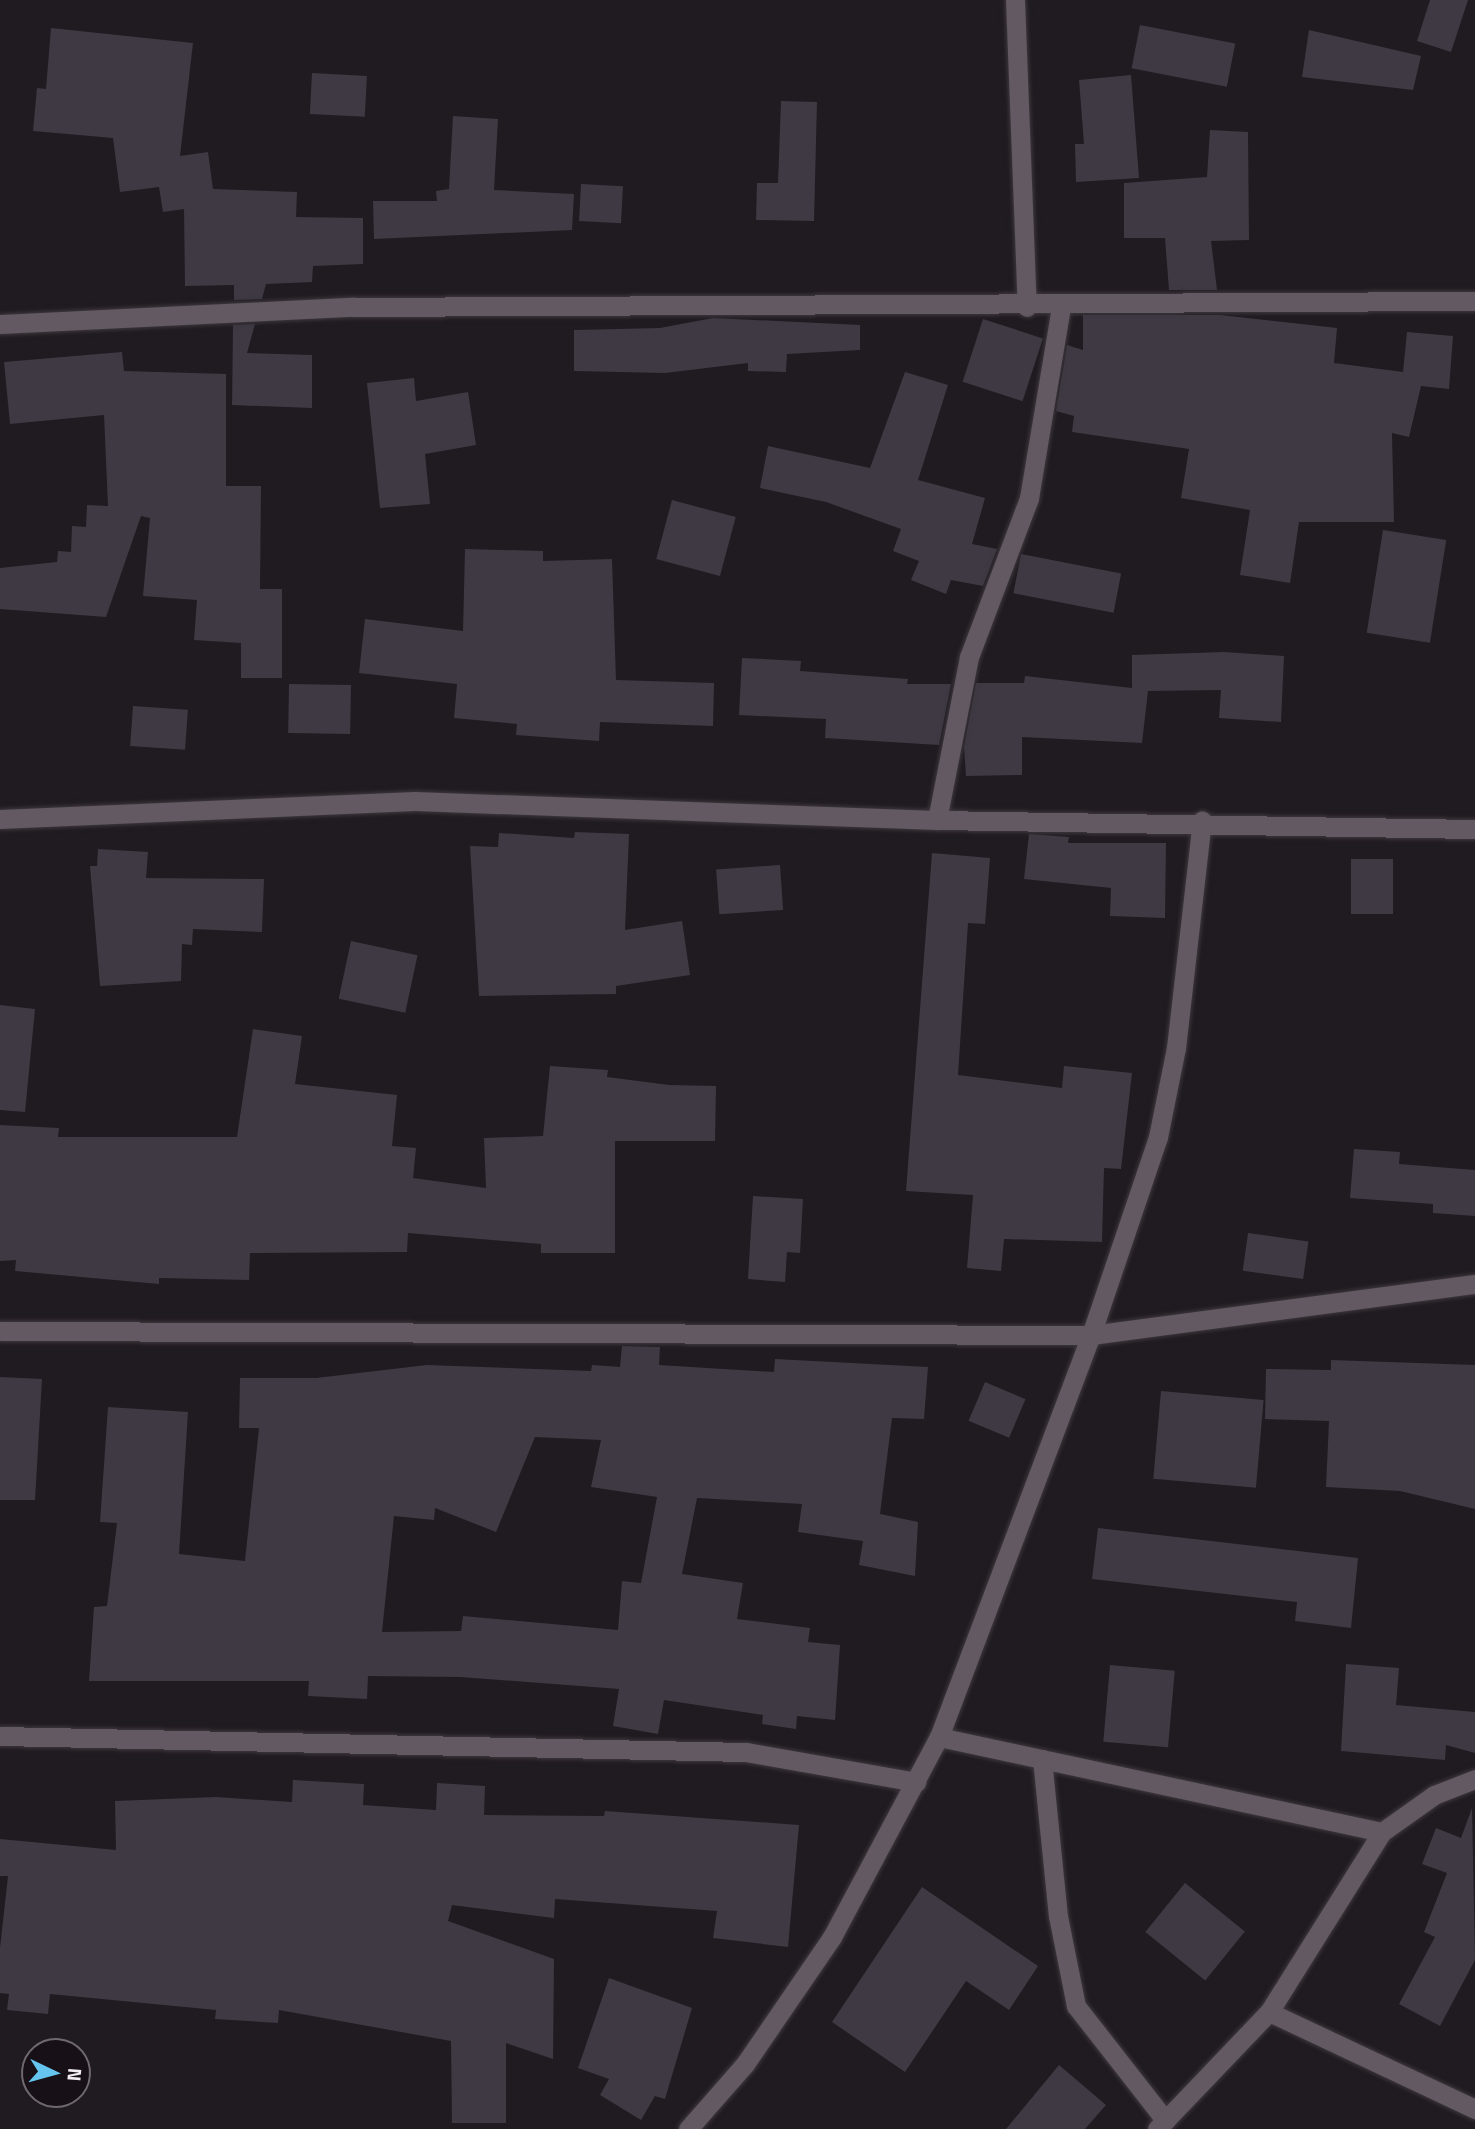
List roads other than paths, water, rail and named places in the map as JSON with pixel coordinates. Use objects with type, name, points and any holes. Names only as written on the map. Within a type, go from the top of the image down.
[{"type":"street","points":[[1015,0],[1027,307]]},
{"type":"street","points":[[0,324],[353,307],[1027,307],[1475,301]]},
{"type":"street","points":[[937,820],[969,657],[1029,498],[1061,306]]},
{"type":"street","points":[[0,819],[415,801],[937,820],[1202,820],[1475,829]]},
{"type":"street","points":[[688,2129],[745,2064],[832,1937],[939,1737],[1091,1335],[1158,1137],[1177,1048],[1202,820]]},
{"type":"street","points":[[0,1331],[1091,1335],[1475,1284]]},
{"type":"street","points":[[0,1736],[746,1752],[916,1782]]},
{"type":"street","points":[[939,1737],[1382,1832]]},
{"type":"street","points":[[1042,1759],[1058,1916],[1076,2006],[1161,2125],[1269,2011],[1382,1832],[1434,1795],[1475,1779]]},
{"type":"street","points":[[1269,2011],[1475,2109]]}]
